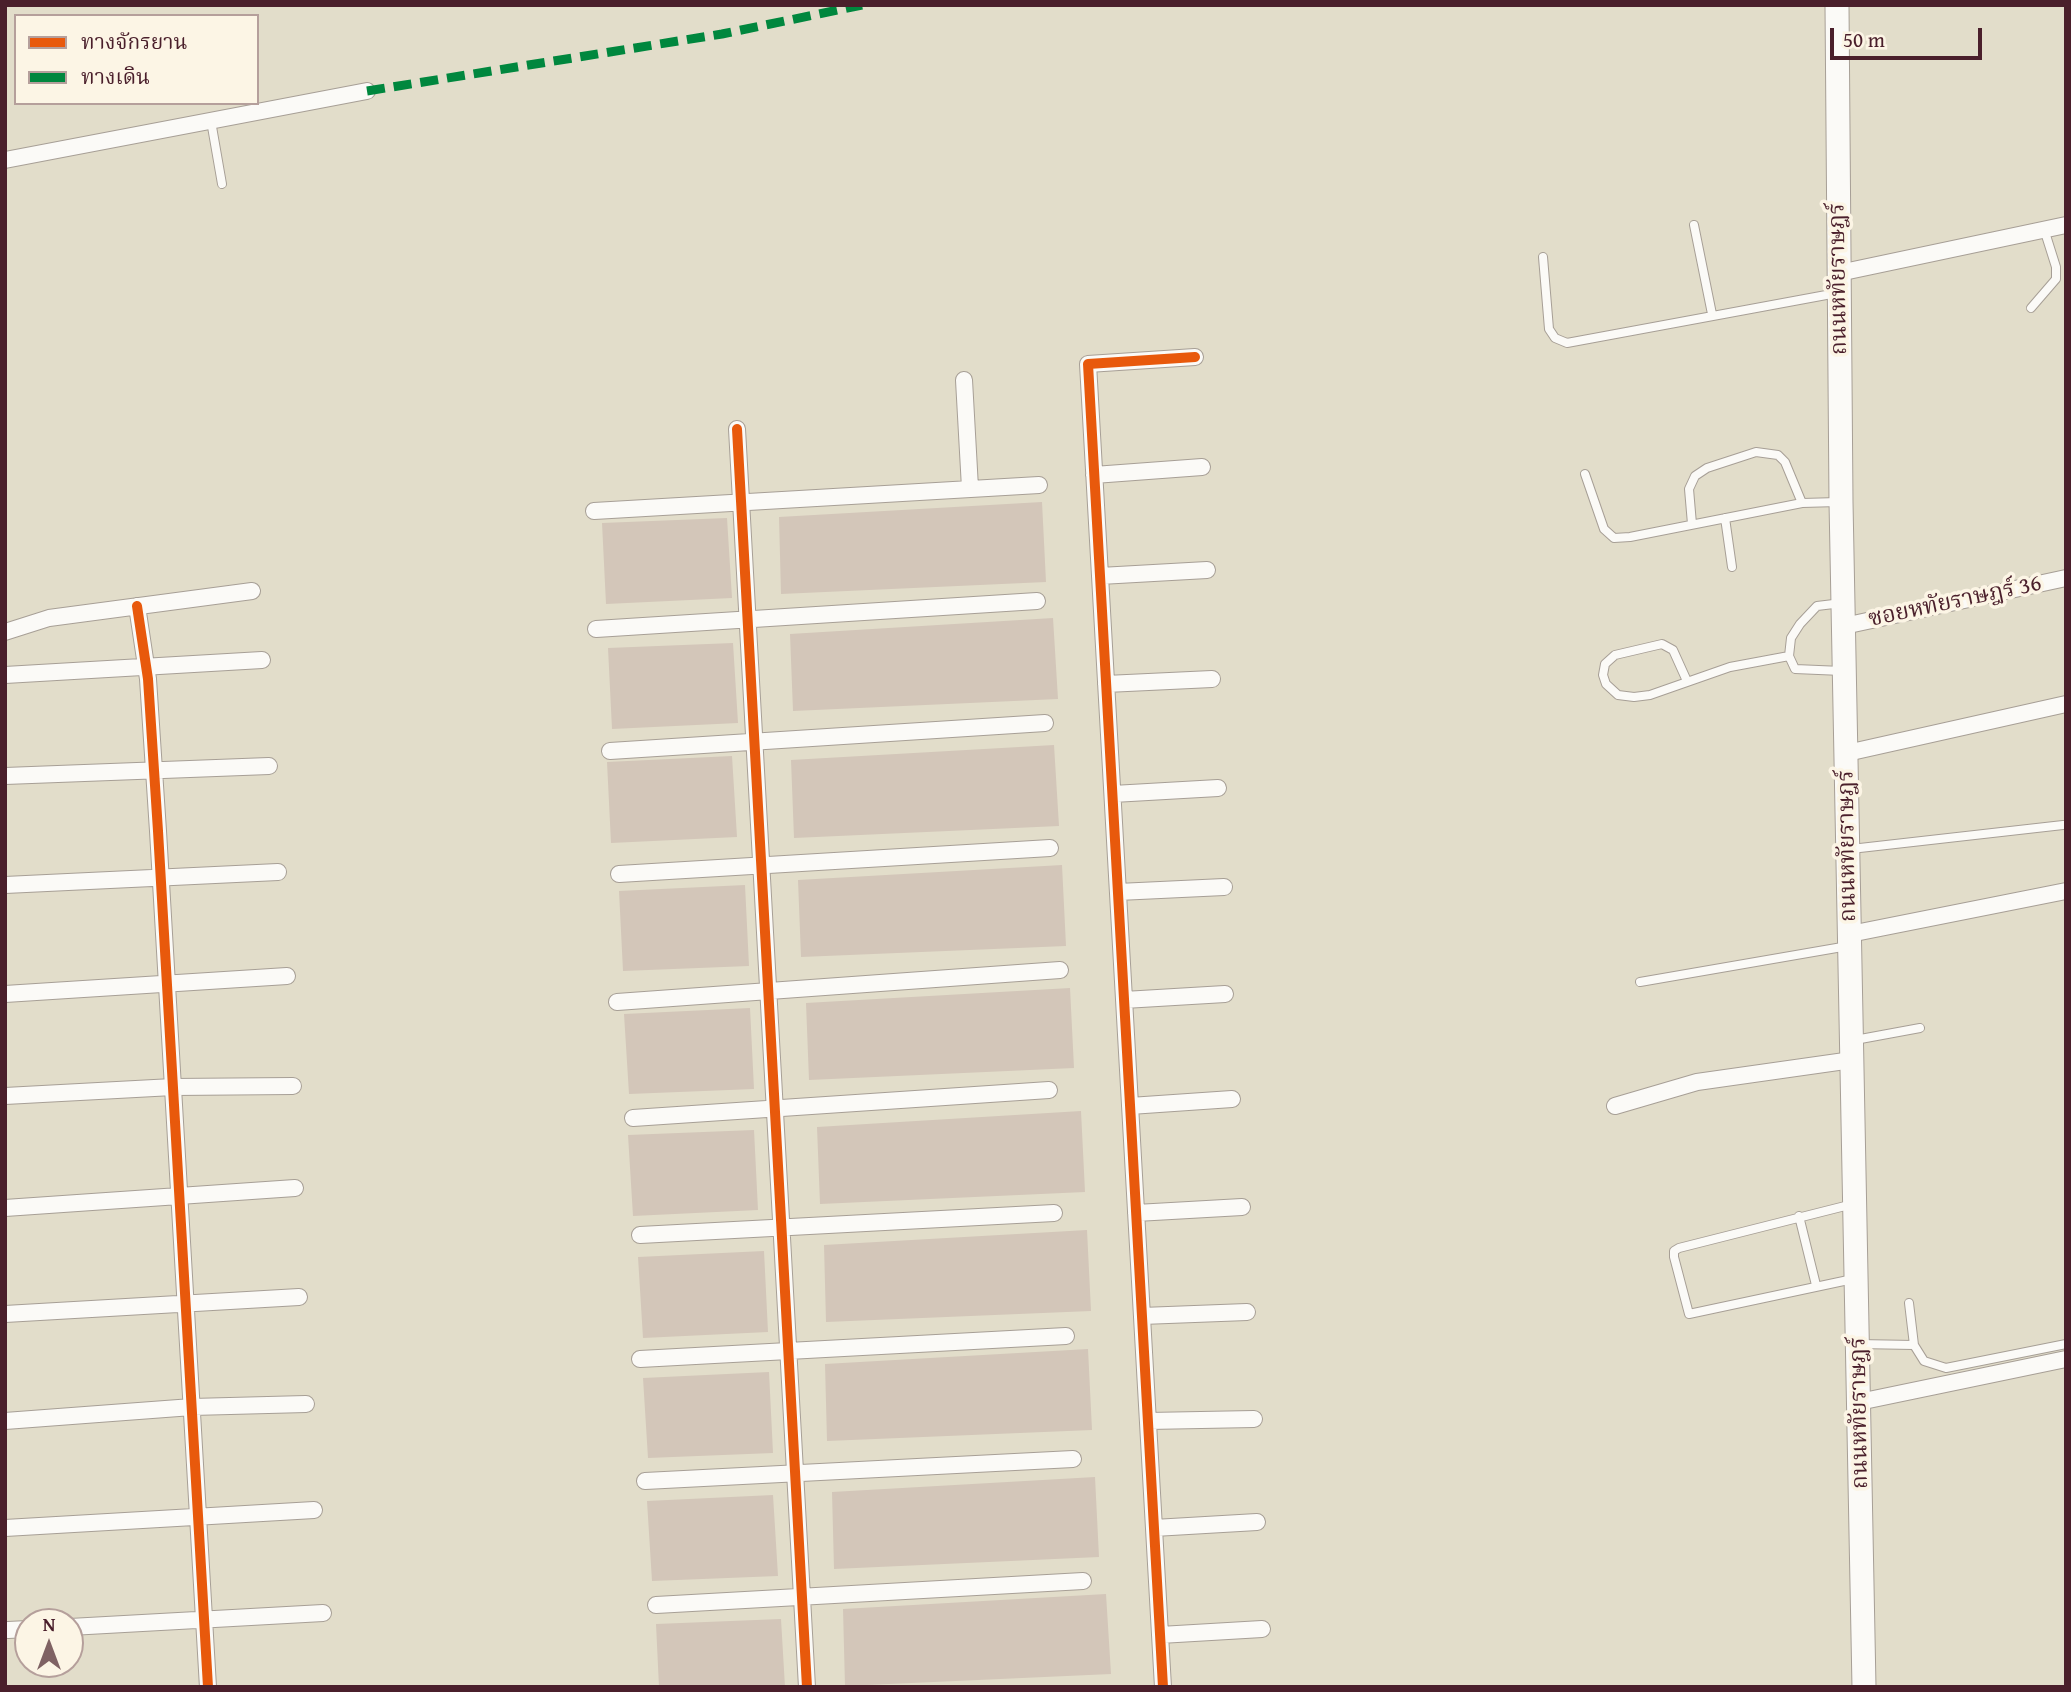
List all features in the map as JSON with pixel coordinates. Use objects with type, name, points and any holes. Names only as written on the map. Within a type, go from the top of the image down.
[{"type":"main road","name":"ถนนหทัยราษฎร์","points":[[1837,5],[1841,502],[1864,1687]]},
{"type":"street","points":[[5,160],[367,91]]},
{"type":"street","points":[[1840,283],[2066,225]]},
{"type":"street","points":[[1163,1687],[1088,364],[1195,357]]},
{"type":"street","points":[[964,380],[970,488]]},
{"type":"street","points":[[737,429],[807,1687]]},
{"type":"street","points":[[1094,475],[1202,467]]},
{"type":"street","points":[[594,512],[1039,485]]},
{"type":"street","points":[[1100,576],[1207,570]]},
{"type":"street","name":"ซอยหทัยราษฎร์ 36","points":[[1844,626],[2066,578]]},
{"type":"street","points":[[5,632],[49,618],[252,591]]},
{"type":"street","points":[[596,629],[1037,601]]},
{"type":"street","points":[[138,606],[146,665],[161,877],[208,1687]]},
{"type":"street","points":[[5,675],[262,660]]},
{"type":"street","points":[[1106,684],[1212,679]]},
{"type":"street","points":[[1847,753],[2066,704]]},
{"type":"street","points":[[610,751],[1045,723]]},
{"type":"street","points":[[5,776],[269,766]]},
{"type":"street","points":[[1112,794],[1218,788]]},
{"type":"street","points":[[619,874],[1050,848]]},
{"type":"street","points":[[5,885],[278,872]]},
{"type":"street","points":[[1118,892],[1224,887]]},
{"type":"street","points":[[1850,940],[2066,891]]},
{"type":"street","points":[[617,1002],[1060,971]]},
{"type":"street","points":[[5,993],[287,975]]},
{"type":"street","points":[[1124,1000],[1225,994]]},
{"type":"street","points":[[1615,1106],[1697,1082],[1852,1050]]},
{"type":"street","points":[[5,1096],[173,1087],[293,1086]]},
{"type":"street","points":[[633,1118],[1049,1090]]},
{"type":"street","points":[[1130,1106],[1232,1099]]},
{"type":"street","points":[[5,1208],[295,1188]]},
{"type":"street","points":[[1136,1213],[1242,1207]]},
{"type":"street","points":[[640,1235],[1054,1213]]},
{"type":"street","points":[[5,1314],[299,1297]]},
{"type":"street","points":[[1142,1316],[1247,1312]]},
{"type":"street","points":[[640,1359],[1066,1336]]},
{"type":"street","points":[[1859,1402],[2066,1359]]},
{"type":"street","points":[[5,1420],[192,1407],[306,1404]]},
{"type":"street","points":[[1148,1421],[1254,1419]]},
{"type":"street","points":[[645,1481],[795,1471],[1073,1459]]},
{"type":"street","points":[[5,1528],[314,1510]]},
{"type":"street","points":[[1154,1528],[1257,1522]]},
{"type":"street","points":[[656,1605],[1083,1581]]},
{"type":"street","points":[[84,1626],[323,1613]]},
{"type":"street","points":[[1160,1635],[1262,1629]]},
{"type":"street","points":[[8,1630],[14,1630]]},
{"type":"lane","points":[[211,121],[222,184]]},
{"type":"lane","points":[[1694,225],[1712,314]]},
{"type":"lane","points":[[2031,308],[2056,279],[2056,267],[2044,229]]},
{"type":"lane","points":[[1544,257],[1549,329],[1555,338],[1567,343],[1712,314],[1840,283]]},
{"type":"lane","points":[[1692,524],[1689,489],[1695,476],[1707,468],[1756,452],[1777,455],[1785,462],[1802,503]]},
{"type":"lane","points":[[1585,474],[1604,529],[1614,538],[1802,503],[1841,502]]},
{"type":"lane","points":[[1725,518],[1732,567]]},
{"type":"lane","points":[[1844,603],[1817,606],[1791,638],[1789,656],[1795,669],[1845,671]]},
{"type":"lane","points":[[1687,681],[1673,650],[1662,644],[1615,655],[1605,664],[1603,675],[1606,684],[1618,695],[1634,697],[1650,695],[1730,667],[1789,656]]},
{"type":"lane","points":[[1847,849],[2063,825]]},
{"type":"lane","points":[[1640,982],[1850,940]]},
{"type":"lane","points":[[1852,1050],[1920,1028]]},
{"type":"lane","points":[[1856,1204],[1799,1216],[1674,1251],[1685,1308],[1689,1314],[1857,1278]]},
{"type":"lane","points":[[1799,1216],[1816,1285]]},
{"type":"lane","points":[[1909,1303],[1914,1345],[1924,1362],[1946,1368],[2066,1344]]},
{"type":"lane","points":[[1858,1344],[1914,1345]]},
{"type":"building","points":[[1042,502],[1046,582],[781,594],[779,517]]},
{"type":"building","points":[[727,518],[732,598],[606,604],[602,523]]},
{"type":"building","points":[[1053,618],[1058,699],[793,711],[790,634]]},
{"type":"building","points":[[733,643],[738,723],[612,729],[608,648]]},
{"type":"building","points":[[1054,745],[1059,826],[794,838],[791,760]]},
{"type":"building","points":[[732,756],[737,837],[611,843],[607,762]]},
{"type":"building","points":[[1062,865],[1066,946],[801,957],[798,880]]},
{"type":"building","points":[[745,885],[749,966],[623,971],[619,891]]},
{"type":"building","points":[[1070,988],[1074,1068],[809,1080],[806,1003]]},
{"type":"building","points":[[750,1008],[754,1089],[629,1094],[624,1014]]},
{"type":"building","points":[[1081,1111],[1085,1192],[820,1204],[817,1127]]},
{"type":"building","points":[[754,1130],[758,1210],[633,1216],[628,1135]]},
{"type":"building","points":[[1087,1230],[1091,1311],[826,1322],[824,1245]]},
{"type":"building","points":[[764,1251],[768,1332],[643,1338],[638,1257]]},
{"type":"building","points":[[1088,1349],[1092,1430],[827,1441],[825,1364]]},
{"type":"building","points":[[769,1372],[773,1453],[648,1458],[643,1378]]},
{"type":"building","points":[[1095,1477],[1099,1557],[834,1569],[832,1492]]},
{"type":"building","points":[[773,1495],[778,1576],[652,1581],[647,1501]]},
{"type":"building","points":[[1106,1594],[1111,1674],[845,1686],[843,1609]]},
{"type":"building","points":[[781,1619],[785,1687],[659,1687],[656,1624]]},
{"type":"marked path","points":[[367,91],[722,34],[862,5]]},
{"type":"cycle path","points":[[1163,1687],[1088,364],[1195,357]]},
{"type":"cycle path","points":[[737,429],[807,1687]]},
{"type":"cycle path","points":[[137,606],[148,679],[158,831],[208,1687]]}]
